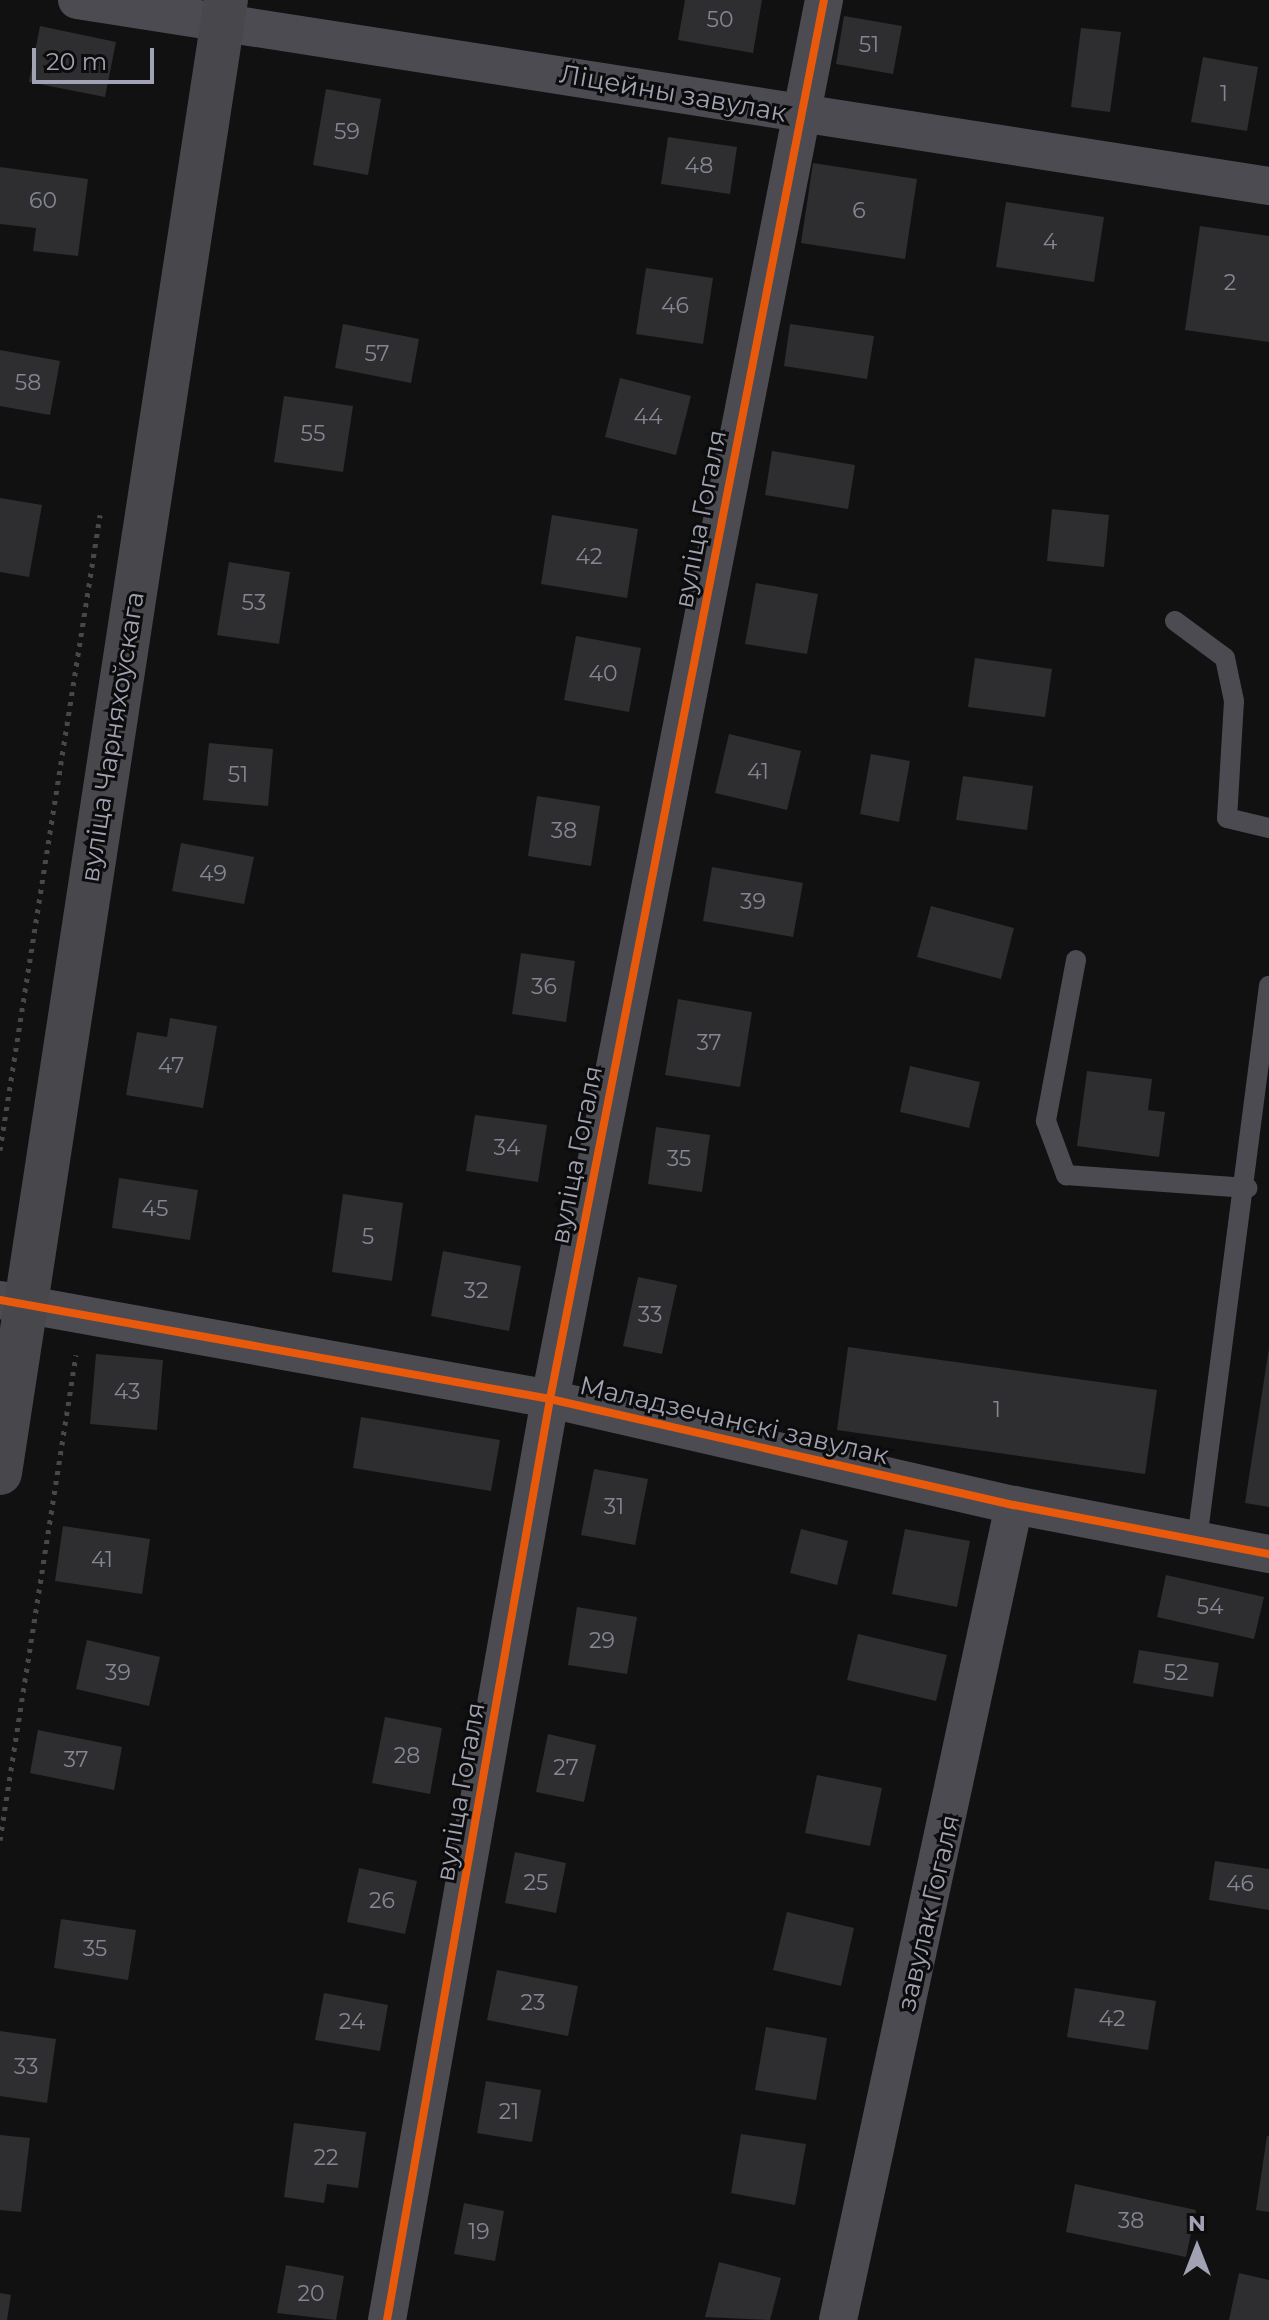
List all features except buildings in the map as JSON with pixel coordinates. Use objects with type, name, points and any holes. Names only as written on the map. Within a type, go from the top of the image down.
[{"type":"main road","name":"вуліца Чарняхоўскага","points":[[0,1473],[13,1303],[224,9]]},
{"type":"street","name":"Ліцейны завулак","points":[[77,0],[224,9],[800,116],[1269,186]]},
{"type":"street","name":"вуліца Гогаля","points":[[387,2320],[550,1399],[824,0]]},
{"type":"street","name":"Маладзечанскі завулак","points":[[13,1303],[550,1399],[1014,1505],[1269,1554]]},
{"type":"street","name":"завулак Гогаля","points":[[838,2320],[1014,1505]]},
{"type":"lane","points":[[1175,621],[1225,658],[1234,701],[1227,818],[1269,828]]},
{"type":"lane","points":[[1076,960],[1046,1121],[1066,1175],[1248,1188]]},
{"type":"lane","points":[[1197,1540],[1248,1188],[1269,986]]},
{"type":"path","points":[[0,1150],[101,508]]},
{"type":"path","points":[[0,1840],[82,1315]]},
{"type":"cycle path","points":[[387,2320],[550,1399],[824,0]]},
{"type":"cycle path","points":[[0,1300],[550,1399],[1014,1505],[1269,1554]]}]
